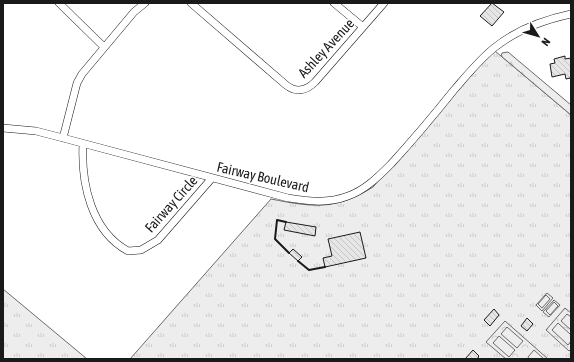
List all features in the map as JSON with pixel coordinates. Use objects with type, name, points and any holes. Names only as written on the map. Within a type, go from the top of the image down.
[{"type":"street","points":[[59,3],[104,46]]},
{"type":"street","points":[[63,138],[77,83],[88,64],[134,12],[145,3]]},
{"type":"street","name":"Ashley Avenue","points":[[191,3],[286,86],[293,90],[301,90],[315,82],[384,3]]},
{"type":"street","points":[[334,3],[363,27]]},
{"type":"street","name":"Fairway Boulevard","points":[[3,128],[36,131],[283,197],[312,202],[336,200],[360,191],[379,176],[471,71],[504,40],[528,27],[571,14]]},
{"type":"street","name":"Fairway Circle","points":[[83,144],[85,181],[95,215],[111,239],[128,252],[141,250],[158,240],[212,178]]},
{"type":"green space","points":[[495,51],[571,115],[571,359],[130,359],[271,199],[299,204],[323,205],[347,200],[373,187],[477,69]]},
{"type":"green space","points":[[508,52],[571,105],[571,115],[501,56],[502,53]]},
{"type":"green space","points":[[3,289],[87,359],[3,359]]},
{"type":"green space","points":[[547,293],[553,298],[542,311],[536,305]]},
{"type":"green space","points":[[554,300],[560,305],[549,317],[543,312]]},
{"type":"green space","points":[[565,308],[571,313],[571,349],[569,351],[546,330]]},
{"type":"green space","points":[[505,321],[548,359],[506,359],[486,342]]},
{"type":"shaded area","points":[[546,295],[550,299],[542,308],[538,304]]},
{"type":"shaded area","points":[[554,302],[558,306],[550,315],[546,311]]},
{"type":"shaded area","points":[[567,314],[571,317],[571,330],[561,321]]},
{"type":"shaded area","points":[[558,323],[571,335],[571,341],[568,345],[552,330]]},
{"type":"shaded area","points":[[507,327],[523,341],[517,348],[501,334]]},
{"type":"shaded area","points":[[499,336],[515,350],[509,357],[493,343]]},
{"type":"shaded area","points":[[534,350],[544,359],[529,359],[528,357]]},
{"type":"building","points":[[492,3],[504,12],[492,26],[480,16]]},
{"type":"building","points":[[565,56],[565,59],[571,58],[571,80],[570,78],[566,79],[565,74],[552,77],[550,64],[555,63],[554,59]]},
{"type":"building","points":[[286,222],[316,227],[315,236],[284,230]]},
{"type":"building","points":[[360,232],[366,258],[325,267],[323,258],[332,256],[328,239]]},
{"type":"building","points":[[293,249],[302,257],[298,261],[289,253]]},
{"type":"building","points":[[494,309],[499,315],[490,326],[484,320]]},
{"type":"building","points":[[527,318],[533,324],[527,331],[521,326]]},
{"type":"building","points":[[473,350],[479,356],[479,359],[465,359]]},
{"type":"wall","points":[[286,222],[277,220],[275,239],[289,253]]},
{"type":"wall","points":[[298,261],[309,270],[325,267]]}]
